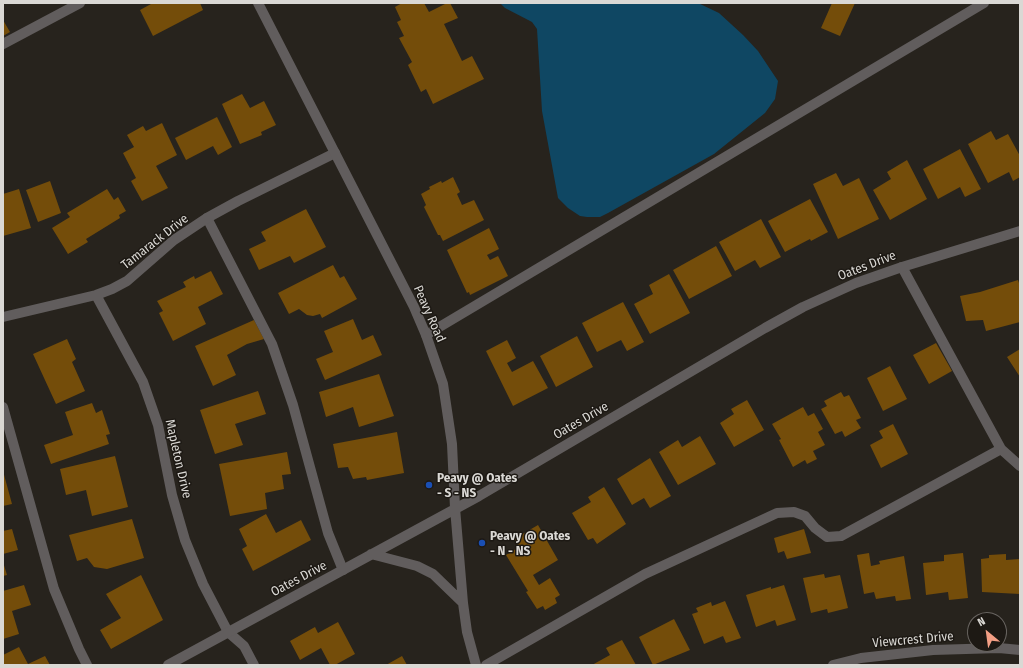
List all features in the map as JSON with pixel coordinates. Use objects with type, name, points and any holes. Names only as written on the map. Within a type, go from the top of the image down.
[{"type":"street","points":[[3,44],[80,3]]},
{"type":"street","name":"Peavy Road","points":[[258,3],[414,307],[426,335],[443,384],[452,444],[455,508],[463,602],[467,632],[476,665]]},
{"type":"street","points":[[426,335],[984,3]]},
{"type":"street","name":"Tamarack Drive","points":[[3,317],[96,295],[112,289],[127,281],[174,240],[207,218],[334,153]]},
{"type":"street","points":[[207,218],[272,344],[293,405],[328,533],[343,570]]},
{"type":"street","name":"Oates Drive","points":[[168,665],[455,508],[803,307],[856,283],[902,267],[1020,232]]},
{"type":"street","points":[[902,267],[1001,449],[1020,466]]},
{"type":"street","name":"Mapleton Drive","points":[[96,295],[143,382],[158,425],[172,495],[185,540],[203,584],[228,632]]},
{"type":"street","points":[[3,407],[54,589],[87,665]]},
{"type":"street","points":[[486,665],[645,574],[778,513],[794,512],[805,516],[815,528],[828,537],[841,536],[1001,449]]},
{"type":"street","points":[[371,554],[417,566],[433,574],[463,602]]},
{"type":"street","points":[[228,632],[244,646],[254,665]]},
{"type":"street","name":"Viewcrest Drive","points":[[833,665],[861,658],[933,650],[1000,648],[1020,650]]},
{"type":"water","points":[[500,3],[698,3],[719,13],[758,51],[778,81],[775,99],[765,113],[714,154],[600,217],[580,216],[568,208],[558,198],[542,111],[537,29],[532,22],[505,8]]},
{"type":"building","points":[[150,3],[200,3],[203,10],[153,36],[140,10],[151,4]]},
{"type":"building","points":[[402,3],[424,3],[429,12],[450,3],[458,18],[444,24],[462,61],[472,56],[484,79],[433,104],[426,89],[421,92],[408,65],[412,62],[399,38],[404,36],[397,22],[401,20],[395,7]]},
{"type":"building","points":[[832,3],[855,3],[840,36],[821,28]]},
{"type":"building","points":[[3,20],[10,32],[3,36]]},
{"type":"building","points":[[242,94],[250,108],[264,101],[276,125],[261,132],[262,135],[240,144],[222,104]]},
{"type":"building","points":[[217,117],[232,147],[218,155],[213,146],[186,160],[175,138]]},
{"type":"building","points":[[162,123],[177,155],[156,166],[168,188],[142,201],[131,181],[136,178],[123,153],[134,147],[127,135],[143,126],[146,131]]},
{"type":"building","points":[[991,131],[996,140],[1008,134],[1020,156],[1020,177],[1013,181],[1009,172],[988,183],[968,144]]},
{"type":"building","points":[[960,149],[981,189],[965,197],[960,187],[938,199],[923,169]]},
{"type":"building","points":[[907,160],[927,199],[890,220],[873,190],[891,179],[887,172]]},
{"type":"building","points":[[836,173],[843,186],[859,178],[879,219],[838,239],[813,184]]},
{"type":"building","points":[[453,177],[460,192],[457,194],[462,205],[474,200],[484,220],[443,241],[440,235],[438,235],[424,207],[426,205],[421,194],[430,189],[429,187],[441,181],[442,183]]},
{"type":"building","points":[[50,181],[61,213],[38,222],[26,190]]},
{"type":"building","points":[[19,189],[31,228],[3,236],[3,194]]},
{"type":"building","points":[[107,189],[114,200],[118,197],[126,211],[119,215],[120,218],[86,239],[88,242],[68,254],[52,228],[70,217],[67,213]]},
{"type":"building","points":[[810,199],[828,232],[811,241],[810,239],[785,252],[768,221]]},
{"type":"building","points":[[306,209],[326,247],[294,263],[290,256],[259,270],[249,249],[266,241],[261,232]]},
{"type":"building","points":[[761,219],[781,257],[760,268],[755,260],[735,271],[719,242]]},
{"type":"building","points":[[489,228],[499,249],[487,255],[490,260],[498,256],[508,276],[470,295],[469,292],[467,293],[447,250]]},
{"type":"building","points":[[716,246],[732,276],[689,299],[673,270]]},
{"type":"building","points":[[333,265],[340,278],[344,276],[357,299],[322,318],[320,314],[313,316],[307,315],[299,309],[289,314],[278,293]]},
{"type":"building","points":[[211,271],[223,294],[198,307],[206,324],[173,341],[159,313],[163,311],[157,301],[186,287],[183,282],[194,276],[195,279]]},
{"type":"building","points":[[669,274],[690,313],[650,334],[634,304],[653,294],[649,285]]},
{"type":"building","points":[[1018,280],[1020,286],[1020,322],[986,331],[983,320],[966,321],[960,296],[980,292]]},
{"type":"building","points":[[623,302],[644,342],[627,351],[621,340],[597,352],[582,323]]},
{"type":"building","points":[[353,319],[362,340],[373,335],[382,355],[325,380],[316,359],[333,352],[324,331]]},
{"type":"building","points":[[254,320],[264,339],[247,344],[227,355],[236,375],[213,386],[195,346]]},
{"type":"building","points":[[577,336],[593,367],[556,387],[540,356]]},
{"type":"building","points":[[67,339],[76,359],[72,362],[85,391],[56,404],[33,354]]},
{"type":"building","points":[[507,340],[516,358],[507,363],[512,372],[533,361],[548,388],[513,406],[486,351]]},
{"type":"building","points":[[936,343],[952,371],[929,384],[913,355]]},
{"type":"building","points":[[1020,349],[1020,377],[1007,357]]},
{"type":"building","points":[[890,366],[907,399],[883,411],[867,378]]},
{"type":"building","points":[[379,374],[394,416],[359,427],[353,407],[326,417],[319,392]]},
{"type":"building","points":[[258,391],[266,414],[235,424],[243,445],[215,454],[200,410]]},
{"type":"building","points":[[841,392],[844,397],[849,395],[861,418],[856,420],[861,428],[845,437],[842,431],[835,434],[821,409],[827,406],[824,401]]},
{"type":"building","points":[[747,400],[764,430],[734,447],[720,423],[734,414],[731,409]]},
{"type":"building","points":[[92,403],[96,413],[102,410],[110,434],[106,435],[109,444],[51,464],[44,445],[73,435],[65,412]]},
{"type":"building","points":[[803,407],[808,416],[814,413],[823,429],[818,432],[825,445],[813,451],[817,459],[807,464],[805,460],[793,467],[779,440],[781,439],[772,424]]},
{"type":"building","points":[[893,424],[908,454],[881,468],[870,445],[883,438],[879,431]]},
{"type":"building","points":[[397,432],[404,473],[367,480],[366,477],[353,479],[348,467],[338,468],[333,444]]},
{"type":"building","points":[[700,436],[716,464],[678,485],[659,452],[678,440],[682,447]]},
{"type":"building","points":[[287,452],[291,474],[282,475],[284,489],[265,493],[267,509],[230,516],[219,464]]},
{"type":"building","points":[[115,456],[128,507],[92,516],[86,490],[66,495],[60,469]]},
{"type":"building","points":[[650,458],[671,496],[650,508],[644,498],[632,505],[617,479]]},
{"type":"building","points":[[3,471],[12,504],[3,506]]},
{"type":"building","points":[[604,487],[626,524],[597,544],[593,538],[588,540],[572,513],[591,502],[588,497]]},
{"type":"building","points":[[266,514],[276,533],[301,520],[311,540],[253,571],[242,549],[247,546],[239,529]]},
{"type":"building","points":[[132,519],[144,558],[107,569],[94,567],[87,558],[77,561],[69,535]]},
{"type":"building","points":[[538,525],[558,560],[533,575],[539,585],[550,578],[560,595],[555,598],[557,603],[545,610],[543,606],[537,609],[506,555],[519,547],[514,539]]},
{"type":"building","points":[[12,529],[18,550],[3,554],[3,531]]},
{"type":"building","points":[[804,529],[811,553],[787,559],[784,551],[778,553],[774,538]]},
{"type":"building","points":[[869,553],[871,566],[880,564],[879,561],[904,556],[911,599],[896,601],[895,596],[876,599],[874,592],[864,594],[857,555]]},
{"type":"building","points":[[963,553],[968,598],[949,600],[948,592],[926,595],[923,563],[944,561],[944,555]]},
{"type":"building","points":[[1006,554],[1006,560],[1020,559],[1020,594],[982,592],[981,559],[989,558],[989,555]]},
{"type":"building","points":[[3,562],[7,575],[3,576]]},
{"type":"building","points":[[824,574],[825,578],[840,575],[848,608],[828,613],[827,609],[811,613],[803,578]]},
{"type":"building","points":[[141,575],[163,620],[111,649],[100,630],[121,618],[106,594]]},
{"type":"building","points":[[24,585],[31,605],[12,611],[19,634],[3,639],[3,591]]},
{"type":"building","points":[[784,585],[796,620],[777,626],[775,620],[756,627],[746,595],[771,587],[771,589]]},
{"type":"building","points":[[725,601],[741,638],[726,643],[723,636],[704,644],[692,614],[698,612],[696,608],[711,602],[712,606]]},
{"type":"building","points":[[674,619],[690,650],[653,665],[639,637]]},
{"type":"building","points":[[338,622],[355,654],[335,665],[330,665],[321,648],[300,660],[290,641],[315,627],[318,633]]},
{"type":"building","points":[[622,640],[636,665],[592,665],[610,655],[606,648]]},
{"type":"building","points":[[19,647],[28,664],[45,656],[50,665],[3,665],[3,655]]},
{"type":"building","points":[[402,656],[407,665],[386,665]]},
{"type":"place","name":"Peavy @ Oates - S - NS","points":[[429,485]]},
{"type":"place","name":"Peavy @ Oates - N - NS","points":[[482,543]]}]
